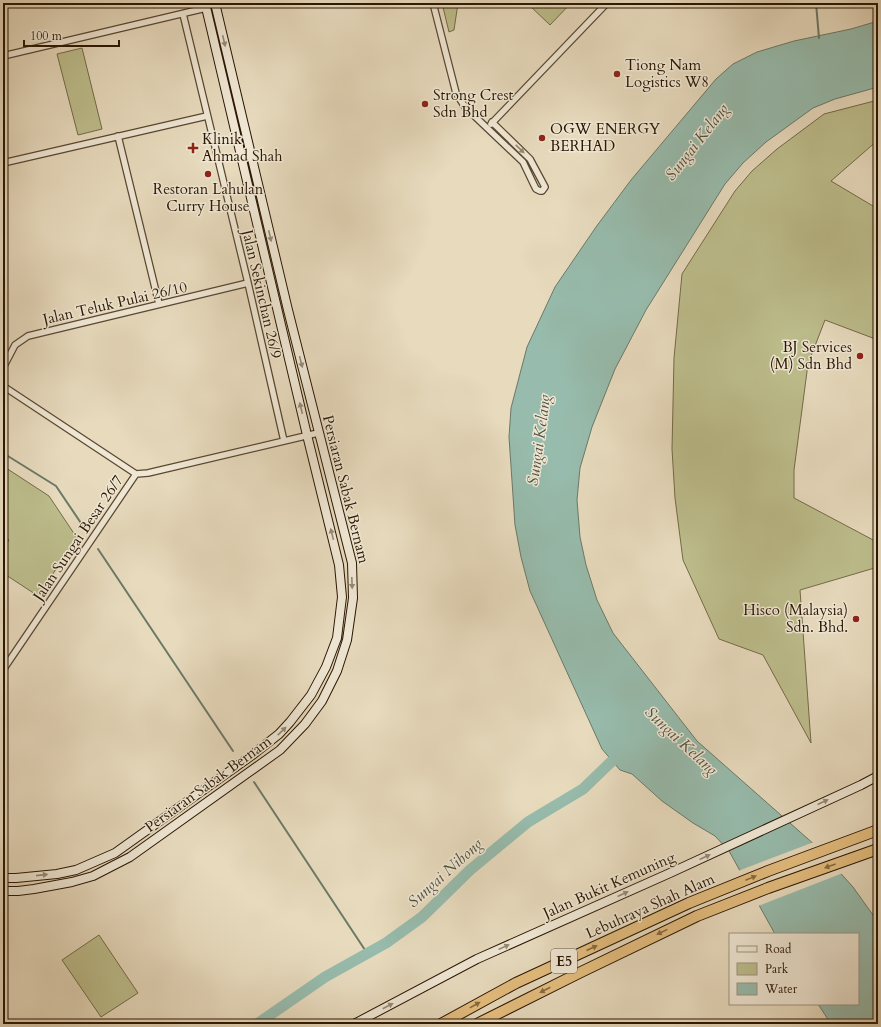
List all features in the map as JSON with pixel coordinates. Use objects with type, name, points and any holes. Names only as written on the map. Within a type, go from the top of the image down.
[{"type":"highway","name":"Lebuhraya Shah Alam","points":[[441,1024],[516,983],[689,903],[768,871],[878,830]]},
{"type":"highway","name":"Lebuhraya Shah Alam","points":[[477,1024],[697,916],[768,888],[878,849]]},
{"type":"street","name":"Persiaran Sabak Bernam","points":[[3,891],[18,891],[72,882],[93,876],[130,857],[280,750],[305,724],[322,701],[337,671],[347,640],[353,598],[352,563],[318,433],[214,3]]},
{"type":"street","points":[[432,3],[456,93],[465,107],[523,162],[536,189],[542,191],[545,187],[530,159],[492,122]]},
{"type":"street","points":[[487,128],[607,3]]},
{"type":"street","name":"Persiaran Sabak Bernam","points":[[3,878],[57,874],[76,870],[115,853],[251,756],[290,722],[311,695],[326,667],[337,638],[342,597],[339,566],[205,6]]},
{"type":"street","points":[[3,56],[183,14],[205,6]]},
{"type":"street","name":"Jalan Sekinchan 26/9","points":[[183,14],[284,440]]},
{"type":"street","points":[[3,163],[207,116]]},
{"type":"street","points":[[118,136],[159,304]]},
{"type":"street","name":"Jalan Teluk Pulai 26/10","points":[[3,368],[15,345],[28,336],[248,283]]},
{"type":"street","points":[[3,386],[136,474]]},
{"type":"street","name":"Jalan Sungai Besar 26/7","points":[[3,670],[136,474],[148,473],[318,433]]},
{"type":"street","name":"Jalan Bukit Kemuning","points":[[354,1024],[477,959],[670,873],[878,776]]},
{"type":"street","points":[[16,878],[18,891]]},
{"type":"green space","points":[[442,3],[458,3],[454,30],[449,32]]},
{"type":"green space","points":[[527,3],[571,3],[550,25]]},
{"type":"green space","points":[[82,48],[102,129],[78,135],[57,54]]},
{"type":"green space","points":[[878,100],[878,140],[831,181],[878,209],[878,340],[825,320],[808,364],[794,470],[794,498],[877,542],[878,567],[800,590],[811,743],[763,655],[719,639],[683,560],[675,498],[672,449],[674,358],[682,274],[735,191],[752,171],[777,149],[824,114]]},
{"type":"green space","points":[[3,466],[49,496],[77,538],[38,596],[6,575],[3,579],[3,550],[9,540],[3,536]]},
{"type":"green space","points":[[99,935],[138,993],[101,1017],[62,960]]},
{"type":"water","name":"Sungai Kelang","points":[[878,21],[878,87],[835,99],[813,108],[766,142],[743,163],[725,184],[646,310],[615,369],[592,427],[580,468],[577,500],[580,537],[586,565],[597,600],[613,633],[697,741],[816,846],[853,887],[878,922],[878,1024],[831,1024],[819,1005],[859,1005],[859,933],[774,933],[729,851],[715,836],[693,823],[662,801],[632,774],[620,770],[602,749],[530,591],[521,557],[515,525],[509,437],[511,408],[527,347],[555,287],[596,227],[631,180],[716,79],[733,64],[757,52],[794,41],[851,29]]},
{"type":"pier","points":[[814,842],[843,873],[758,906],[738,871]]},
{"type":"waterway","points":[[816,3],[819,38]]},
{"type":"waterway","points":[[3,453],[56,486],[87,532]]},
{"type":"waterway","points":[[98,549],[233,751]]},
{"type":"waterway","name":"Sungai Nibong","points":[[257,1024],[325,977],[386,943],[422,917],[470,870],[528,822],[583,789],[612,761],[623,753]]},
{"type":"waterway","points":[[254,782],[367,953]]},
{"type":"place","name":"Tiong Nam Logistics W8","points":[[617,74]]},
{"type":"place","name":"Strong Crest Sdn Bhd","points":[[425,104]]},
{"type":"place","name":"OGW ENERGY BERHAD","points":[[542,138]]},
{"type":"place","name":"Klinik Ahmad Shah","points":[[193,148]]},
{"type":"place","name":"Restoran Lahulan Curry House","points":[[208,174]]},
{"type":"place","name":"BJ Services (M) Sdn Bhd","points":[[860,356]]},
{"type":"place","name":"Hisco (Malaysia) Sdn. Bhd.","points":[[856,619]]}]
